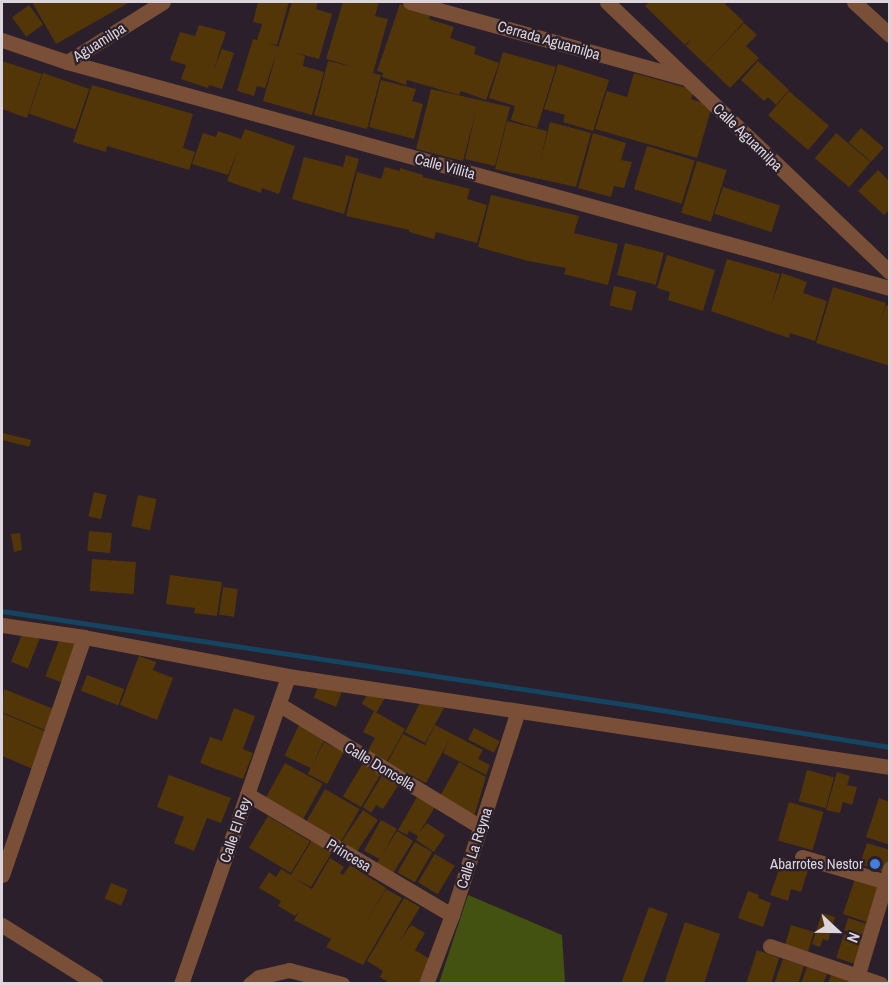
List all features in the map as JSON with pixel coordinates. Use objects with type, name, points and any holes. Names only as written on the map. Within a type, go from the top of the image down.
[{"type":"street","name":"Aguamilpa","points":[[67,62],[163,2]]},
{"type":"street","name":"Cerrada Aguamilpa","points":[[410,2],[688,79]]},
{"type":"street","name":"Calle Aguamilpa","points":[[607,2],[890,272]]},
{"type":"street","points":[[854,2],[890,35]]},
{"type":"street","name":"Calle Villita","points":[[2,40],[67,62],[890,288]]},
{"type":"street","points":[[2,625],[84,637],[288,676],[890,767]]},
{"type":"street","points":[[2,875],[84,637]]},
{"type":"street","name":"Calle El Rey","points":[[181,984],[280,705],[288,676]]},
{"type":"street","name":"Calle Doncella","points":[[280,705],[481,827]]},
{"type":"street","name":"Calle La Reyna","points":[[426,984],[452,915],[518,711]]},
{"type":"street","name":"Princesa","points":[[247,794],[452,915]]},
{"type":"street","points":[[802,857],[888,877],[856,980]]},
{"type":"street","points":[[2,925],[96,984]]},
{"type":"street","points":[[770,946],[856,980],[881,984]]},
{"type":"street","points":[[250,984],[259,978],[289,970],[342,984]]},
{"type":"green space","points":[[468,895],[562,935],[565,983],[439,983]]},
{"type":"building","points":[[32,2],[130,2],[56,44]]},
{"type":"building","points":[[258,2],[289,2],[277,45],[268,43],[305,56],[303,66],[324,72],[312,115],[263,101],[277,51],[265,88],[257,86],[254,96],[237,91],[253,39],[257,40],[262,24],[253,22]]},
{"type":"building","points":[[292,2],[318,2],[316,9],[332,14],[319,59],[278,48]]},
{"type":"building","points":[[343,2],[379,2],[375,16],[388,19],[373,73],[381,75],[367,129],[314,115],[328,61],[354,67],[326,59]]},
{"type":"building","points":[[649,2],[727,2],[725,4],[744,22],[705,64],[686,46],[692,38],[685,45],[645,6]]},
{"type":"building","points":[[400,4],[431,14],[429,19],[454,27],[450,38],[476,47],[474,54],[499,63],[486,100],[461,91],[459,95],[407,80],[406,85],[382,77],[383,73],[377,71]]},
{"type":"building","points":[[29,5],[43,24],[26,37],[12,17]]},
{"type":"building","points":[[744,23],[757,35],[746,46],[759,58],[730,88],[705,64]]},
{"type":"building","points":[[199,25],[226,32],[214,69],[222,49],[234,53],[222,89],[209,85],[208,88],[181,79],[186,65],[170,60],[180,32],[195,36]]},
{"type":"building","points":[[503,52],[556,67],[537,128],[511,120],[515,106],[489,98]]},
{"type":"building","points":[[2,61],[42,74],[27,118],[2,109]]},
{"type":"building","points":[[758,61],[789,90],[776,105],[768,97],[764,101],[741,80]]},
{"type":"building","points":[[558,64],[609,80],[593,131],[563,122],[565,115],[544,109]]},
{"type":"building","points":[[43,73],[89,89],[75,130],[29,114]]},
{"type":"building","points":[[634,73],[694,90],[691,99],[712,106],[697,158],[595,129],[607,91],[627,97]]},
{"type":"building","points":[[381,80],[416,89],[412,101],[423,104],[414,139],[369,127]]},
{"type":"building","points":[[92,85],[193,114],[183,148],[195,152],[189,170],[107,146],[106,152],[73,142]]},
{"type":"building","points":[[431,89],[510,107],[495,166],[465,159],[476,111],[463,161],[416,149]]},
{"type":"building","points":[[789,91],[829,126],[808,150],[768,115]]},
{"type":"building","points":[[507,121],[547,131],[540,163],[550,122],[591,133],[576,187],[495,169]]},
{"type":"building","points":[[861,128],[884,148],[871,162],[849,142]]},
{"type":"building","points":[[245,129],[295,146],[279,194],[262,188],[261,193],[227,181],[238,150],[228,175],[192,164],[203,133],[216,137],[218,131],[241,139]]},
{"type":"building","points":[[593,133],[626,143],[621,160],[632,162],[624,188],[614,186],[611,197],[578,188]]},
{"type":"building","points":[[836,133],[870,162],[849,187],[815,158]]},
{"type":"building","points":[[647,146],[695,161],[682,204],[634,189]]},
{"type":"building","points":[[346,155],[359,159],[344,214],[292,199],[304,157],[343,167]]},
{"type":"building","points":[[697,161],[727,170],[711,222],[681,213]]},
{"type":"building","points":[[385,167],[400,171],[400,168],[423,175],[423,177],[470,189],[467,199],[487,205],[477,243],[436,232],[434,239],[409,232],[410,230],[346,216],[357,172],[381,179]]},
{"type":"building","points":[[878,170],[890,182],[890,209],[884,215],[858,191]]},
{"type":"building","points":[[723,187],[780,206],[771,232],[714,214]]},
{"type":"building","points":[[491,195],[579,216],[574,233],[618,244],[608,285],[564,274],[566,268],[528,261],[478,247]]},
{"type":"building","points":[[625,243],[664,253],[656,285],[617,275]]},
{"type":"building","points":[[667,255],[715,270],[703,311],[668,300],[670,292],[657,288]]},
{"type":"building","points":[[727,259],[780,274],[771,306],[782,273],[807,282],[803,293],[827,301],[815,341],[790,333],[789,338],[711,311]]},
{"type":"building","points":[[614,286],[636,291],[632,311],[610,305]]},
{"type":"building","points":[[833,287],[886,303],[878,327],[886,305],[890,306],[890,366],[816,343]]},
{"type":"building","points":[[3,433],[31,440],[29,447],[2,440]]},
{"type":"building","points":[[94,492],[107,495],[101,519],[88,516]]},
{"type":"building","points":[[138,495],[157,499],[150,530],[131,526]]},
{"type":"building","points":[[89,531],[112,533],[110,553],[87,551]]},
{"type":"building","points":[[20,533],[22,550],[14,552],[11,534]]},
{"type":"building","points":[[92,559],[136,562],[134,594],[90,591]]},
{"type":"building","points":[[170,575],[222,582],[217,616],[194,613],[195,608],[166,604]]},
{"type":"building","points":[[223,587],[238,589],[234,617],[219,615]]},
{"type":"building","points":[[23,632],[40,639],[28,668],[11,662]]},
{"type":"building","points":[[60,638],[78,645],[63,683],[45,676]]},
{"type":"building","points":[[139,656],[156,662],[153,670],[173,678],[157,720],[120,705]]},
{"type":"building","points":[[87,675],[124,689],[118,705],[81,691]]},
{"type":"building","points":[[320,682],[342,691],[336,707],[314,698]]},
{"type":"building","points":[[4,689],[56,710],[47,731],[2,712]]},
{"type":"building","points":[[370,690],[385,699],[376,712],[362,704]]},
{"type":"building","points":[[421,701],[444,708],[425,743],[405,732]]},
{"type":"building","points":[[234,708],[255,716],[243,749],[253,753],[243,779],[200,763],[210,737],[222,741]]},
{"type":"building","points":[[374,711],[405,729],[386,763],[367,752],[375,738],[363,732]]},
{"type":"building","points":[[2,713],[47,732],[33,769],[2,756]]},
{"type":"building","points":[[299,725],[325,737],[311,768],[285,756]]},
{"type":"building","points":[[435,725],[483,750],[478,759],[490,765],[486,775],[443,753],[450,738],[426,783],[387,763],[403,734],[425,745]]},
{"type":"building","points":[[474,728],[500,741],[494,753],[468,740]]},
{"type":"building","points":[[324,742],[344,752],[327,784],[308,774]]},
{"type":"building","points":[[459,762],[486,777],[474,817],[439,798]]},
{"type":"building","points":[[285,763],[323,784],[302,821],[264,801]]},
{"type":"building","points":[[363,763],[381,774],[361,807],[343,796]]},
{"type":"building","points":[[807,770],[834,777],[826,808],[799,801]]},
{"type":"building","points":[[837,772],[850,776],[847,785],[857,787],[852,805],[843,802],[840,813],[826,810]]},
{"type":"building","points":[[383,774],[399,784],[383,809],[376,805],[371,813],[363,807]]},
{"type":"building","points":[[169,775],[231,798],[221,823],[207,818],[194,851],[174,843],[184,817],[157,807]]},
{"type":"building","points":[[325,789],[360,809],[340,844],[305,824]]},
{"type":"building","points":[[417,797],[435,807],[419,833],[427,823],[445,835],[434,852],[416,840],[418,836],[409,831],[407,835],[398,830]]},
{"type":"building","points":[[879,798],[890,802],[890,845],[866,837]]},
{"type":"building","points":[[789,802],[824,812],[813,850],[778,840]]},
{"type":"building","points":[[363,810],[378,820],[356,853],[341,843]]},
{"type":"building","points":[[268,816],[310,841],[291,873],[249,848]]},
{"type":"building","points":[[381,820],[397,829],[380,859],[364,851]]},
{"type":"building","points":[[397,831],[413,841],[393,873],[377,863]]},
{"type":"building","points":[[312,840],[332,852],[311,887],[294,878],[312,889],[330,858],[344,867],[340,873],[343,875],[350,865],[386,888],[364,926],[386,889],[402,898],[363,965],[326,947],[331,939],[294,920],[300,910],[295,916],[278,906],[281,901],[259,888],[269,872],[276,877],[281,869],[291,875]]},
{"type":"building","points":[[415,842],[432,852],[415,882],[398,872]]},
{"type":"building","points":[[867,843],[890,850],[886,873],[860,864]]},
{"type":"building","points":[[435,854],[455,866],[438,894],[418,882]]},
{"type":"building","points":[[783,858],[809,867],[801,892],[791,889],[788,901],[770,895]]},
{"type":"building","points":[[855,879],[881,888],[869,923],[843,914]]},
{"type":"building","points":[[111,883],[128,890],[121,906],[105,899]]},
{"type":"building","points":[[748,891],[771,903],[763,927],[738,918]]},
{"type":"building","points":[[404,898],[420,907],[399,942],[411,925],[425,933],[415,950],[433,961],[419,984],[391,984],[380,977],[383,971],[367,961]]},
{"type":"building","points":[[649,907],[668,914],[642,984],[621,983]]},
{"type":"building","points":[[822,913],[835,917],[828,941],[823,939],[820,947],[812,944]]},
{"type":"building","points":[[848,918],[868,924],[864,937],[844,930]]},
{"type":"building","points":[[685,922],[720,934],[704,984],[664,984]]},
{"type":"building","points":[[791,925],[814,932],[808,951],[785,944]]},
{"type":"building","points":[[844,934],[862,940],[854,964],[836,958]]},
{"type":"building","points":[[757,950],[779,958],[771,984],[746,984]]},
{"type":"building","points":[[783,959],[804,966],[798,984],[774,984]]},
{"type":"building","points":[[807,967],[827,974],[823,984],[801,984]]},
{"type":"building","points":[[831,974],[852,981],[851,984],[828,984]]},
{"type":"waterway","points":[[2,611],[636,706],[890,747]]},
{"type":"place","name":"Abarrotes Nestor","points":[[875,864]]}]
